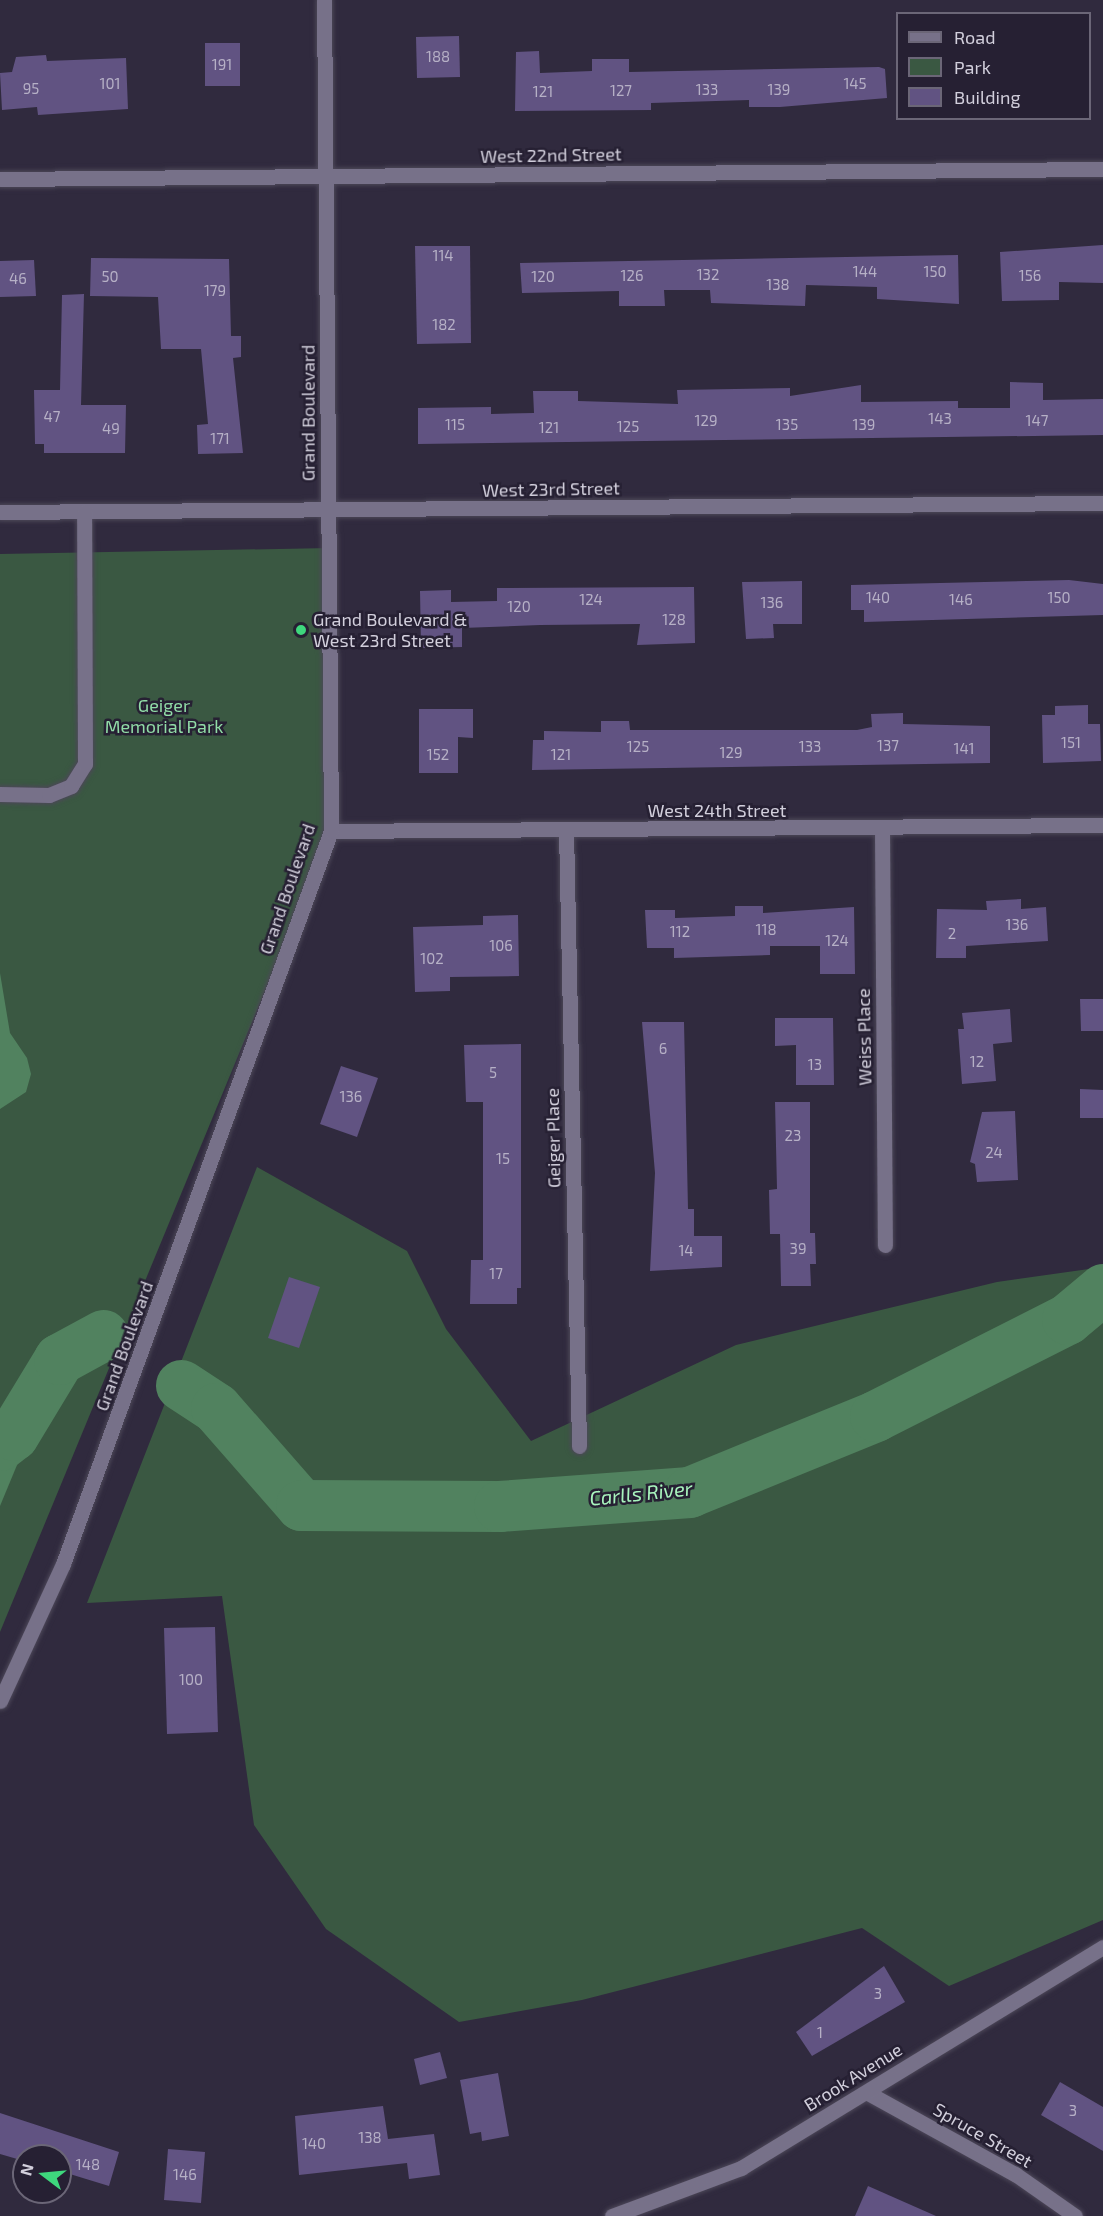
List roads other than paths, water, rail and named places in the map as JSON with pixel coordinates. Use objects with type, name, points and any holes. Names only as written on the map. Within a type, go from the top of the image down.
[{"type":"street","name":"Grand Boulevard","points":[[0,1701],[63,1564],[331,831],[324,0]]},
{"type":"street","name":"West 22nd Street","points":[[0,179],[1103,169]]},
{"type":"street","name":"West 23rd Street","points":[[0,512],[1103,503]]},
{"type":"street","points":[[0,794],[49,795],[71,786],[85,764],[84,512]]},
{"type":"street","name":"West 24th Street","points":[[331,831],[882,829],[1103,825]]},
{"type":"street","name":"Geiger Place","points":[[566,829],[579,1446]]},
{"type":"street","name":"Weiss Place","points":[[882,829],[885,1245]]},
{"type":"street","name":"Brook Avenue","points":[[612,2216],[741,2168],[868,2093],[973,2022],[1103,1947]]},
{"type":"street","name":"Spruce Street","points":[[868,2093],[1015,2174],[1075,2216]]},
{"type":"waterway","name":"Carlls River","points":[[181,1385],[216,1408],[301,1505],[499,1506],[689,1492],[875,1416],[1067,1319],[1103,1289]]},
{"type":"waterway","name":"Carlls River","points":[[0,1445],[13,1435],[59,1359],[103,1335]]},
{"type":"place","name":"Grand Boulevard & West 23rd Street","points":[[301,630]]},
{"type":"park label","name":"Geiger Memorial Park","points":[[164,716]]}]
